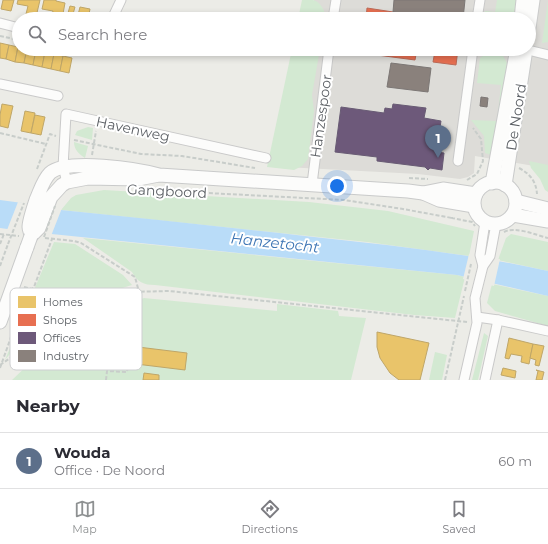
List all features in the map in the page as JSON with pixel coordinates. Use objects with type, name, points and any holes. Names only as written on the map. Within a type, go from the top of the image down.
[{"type":"main road","points":[[522,12],[523,0]]},
{"type":"main road","points":[[531,12],[533,0]]},
{"type":"main road","name":"De Noord","points":[[492,182],[516,56]]},
{"type":"main road","name":"De Noord","points":[[506,185],[524,56]]},
{"type":"main road","name":"Gangboord","points":[[63,167],[90,166],[140,170],[159,175],[312,184],[422,193],[443,190],[475,200]]},
{"type":"main road","points":[[33,240],[29,226],[30,203],[47,177],[55,170],[63,167]]},
{"type":"main road","name":"Gangboord","points":[[67,182],[88,178],[138,179],[159,175]]},
{"type":"main road","points":[[14,288],[33,240],[54,204],[54,193],[67,182]]},
{"type":"main road","points":[[492,182],[506,185],[511,189],[514,195],[516,201],[515,208],[512,215],[492,230],[476,212],[475,200],[483,186],[492,182]]},
{"type":"main road","points":[[516,201],[548,209]]},
{"type":"main road","points":[[512,215],[548,221]]},
{"type":"main road","points":[[0,322],[10,297]]},
{"type":"street","points":[[115,12],[121,0]]},
{"type":"street","points":[[334,12],[336,0]]},
{"type":"street","points":[[478,12],[480,0]]},
{"type":"street","points":[[0,24],[12,27]]},
{"type":"street","name":"De Noord","points":[[536,52],[548,55]]},
{"type":"street","name":"Hanzespoor","points":[[312,184],[329,56]]},
{"type":"street","points":[[458,161],[472,56]]},
{"type":"street","points":[[0,84],[58,96]]},
{"type":"street","name":"Havenweg","points":[[67,182],[63,167],[66,114],[266,158]]},
{"type":"street","points":[[464,380],[477,320],[476,298],[483,266],[490,256],[492,230]]},
{"type":"street","points":[[477,320],[498,320],[548,331]]},
{"type":"street","points":[[485,380],[498,320]]},
{"type":"path","points":[[0,36],[12,39]]},
{"type":"path","name":"De Noord","points":[[465,118],[481,139],[483,161]]},
{"type":"path","points":[[0,133],[46,144]]},
{"type":"path","points":[[35,173],[50,134],[141,154],[182,156],[256,168]]},
{"type":"path","points":[[408,178],[430,179]]},
{"type":"path","name":"Gangboord","points":[[142,190],[344,200],[452,218]]},
{"type":"path","points":[[0,266],[8,244],[30,203]]},
{"type":"path","points":[[33,240],[54,204]]},
{"type":"path","points":[[492,230],[504,232],[509,229],[516,229],[548,238]]},
{"type":"path","points":[[0,234],[33,240],[52,239],[81,243],[135,277],[136,288]]},
{"type":"path","points":[[0,244],[4,234]]},
{"type":"path","points":[[33,288],[52,239]]},
{"type":"path","points":[[142,292],[169,291],[458,322],[477,320]]},
{"type":"path","points":[[445,380],[464,296]]},
{"type":"path","points":[[1,366],[10,340]]},
{"type":"path","points":[[1,366],[10,359]]},
{"type":"path","points":[[106,380],[107,371],[126,372],[126,370]]},
{"type":"shaded area","points":[[314,0],[548,0],[548,176],[534,166],[475,156],[474,173],[468,177],[460,179],[418,174],[285,167],[305,56],[536,56],[536,12],[312,12]]},
{"type":"green space","points":[[302,0],[313,0],[321,5],[324,12],[299,12]]},
{"type":"green space","points":[[497,0],[518,0],[516,12],[495,12]]},
{"type":"green space","points":[[548,0],[548,42],[542,43]]},
{"type":"green space","points":[[291,56],[319,56],[312,95],[314,111],[308,159],[302,166],[294,170],[267,167]]},
{"type":"green space","points":[[483,56],[503,56],[507,63],[494,156],[485,153],[484,136],[471,120],[497,121],[501,85],[477,83],[480,58]]},
{"type":"green space","points":[[88,127],[93,128],[92,140],[75,135],[77,131]]},
{"type":"green space","points":[[74,142],[88,146],[85,158],[77,152]]},
{"type":"green space","points":[[529,161],[548,165],[548,192],[545,190],[540,179],[531,168]]},
{"type":"green space","points":[[104,190],[309,202],[388,211],[474,231],[469,256],[367,242],[61,210],[71,198],[76,195]]},
{"type":"green space","points":[[511,234],[548,242],[548,271],[498,260],[506,238]]},
{"type":"green space","points":[[83,238],[465,277],[455,318],[414,315],[147,284],[139,281],[132,272]]},
{"type":"green space","points":[[54,242],[75,244],[123,275],[132,285],[122,288],[35,288]]},
{"type":"green space","points":[[492,284],[548,296],[548,326],[495,311],[487,303]]},
{"type":"green space","points":[[142,299],[277,311],[277,304],[338,311],[339,316],[366,318],[351,380],[12,380],[23,370],[142,370]]},
{"type":"green space","points":[[484,333],[488,336],[478,380],[472,380]]},
{"type":"green space","points":[[10,348],[10,354],[5,360]]},
{"type":"green space","points":[[435,352],[447,355],[442,380],[429,380]]},
{"type":"water","name":"Hanzetocht","points":[[0,200],[61,210],[427,250],[488,259],[548,271],[548,296],[457,275],[0,228]]},
{"type":"pier","points":[[18,202],[62,208],[51,236],[7,230]]},
{"type":"pier","points":[[469,254],[500,259],[494,286],[463,279]]},
{"type":"building: Homes","points":[[3,0],[14,0],[11,11],[1,9]]},
{"type":"building: Homes","points":[[18,0],[40,0],[37,12],[26,12],[28,6],[17,4]]},
{"type":"building: Homes","points":[[44,0],[56,0],[65,3],[63,12],[53,12],[42,9]]},
{"type":"building: Homes","points":[[70,6],[75,7],[74,12],[68,12]]},
{"type":"building: Homes","points":[[80,7],[90,9],[89,12],[79,12]]},
{"type":"building: Homes","points":[[0,43],[9,45],[6,59],[0,58]]},
{"type":"building: Homes","points":[[9,45],[12,46],[12,56],[16,56],[15,62],[6,59]]},
{"type":"building: Homes","points":[[16,56],[26,56],[24,63],[15,62]]},
{"type":"building: Homes","points":[[26,56],[35,56],[33,65],[24,63]]},
{"type":"building: Homes","points":[[35,56],[44,56],[42,67],[33,65]]},
{"type":"building: Homes","points":[[44,56],[54,56],[51,69],[42,67]]},
{"type":"building: Homes","points":[[54,56],[63,56],[60,71],[51,69]]},
{"type":"building: Homes","points":[[63,56],[72,58],[69,73],[60,71]]},
{"type":"building: Homes","points":[[2,104],[13,106],[8,128],[0,126]]},
{"type":"building: Homes","points":[[25,111],[35,113],[31,133],[21,131]]},
{"type":"building: Homes","points":[[35,115],[45,117],[41,135],[31,133]]},
{"type":"building: Homes","points":[[377,332],[429,343],[420,380],[399,380],[390,373],[380,358],[377,347]]},
{"type":"building: Homes","points":[[509,338],[533,344],[529,364],[521,362],[522,356],[511,354],[509,359],[505,358]]},
{"type":"building: Homes","points":[[533,344],[544,346],[539,366],[535,365],[536,360],[530,358]]},
{"type":"building: Homes","points":[[142,347],[187,353],[185,370],[142,365]]},
{"type":"building: Homes","points":[[503,368],[516,371],[515,378],[501,375]]},
{"type":"building: Homes","points":[[536,370],[544,372],[542,380],[536,380],[538,371]]},
{"type":"building: Homes","points":[[144,373],[159,375],[159,380],[143,380]]},
{"type":"building: Shops","points":[[367,8],[393,12],[367,12]]},
{"type":"building: Shops","points":[[385,56],[416,56],[415,60]]},
{"type":"building: Shops","points":[[434,56],[457,56],[456,65],[433,62]]},
{"type":"building: Offices","points":[[393,104],[426,108],[424,118],[441,121],[436,152],[444,153],[442,170],[430,168],[428,170],[425,167],[377,161],[377,157],[335,152],[341,107],[384,113],[385,108],[392,109]]},
{"type":"building: Industry","points":[[394,0],[465,0],[464,12],[393,12]]},
{"type":"building: Industry","points":[[391,63],[431,68],[428,92],[387,87]]},
{"type":"building: Industry","points":[[481,97],[488,98],[487,107],[480,106]]},
{"type":"place","name":"Wouda","points":[[438,158]]}]
